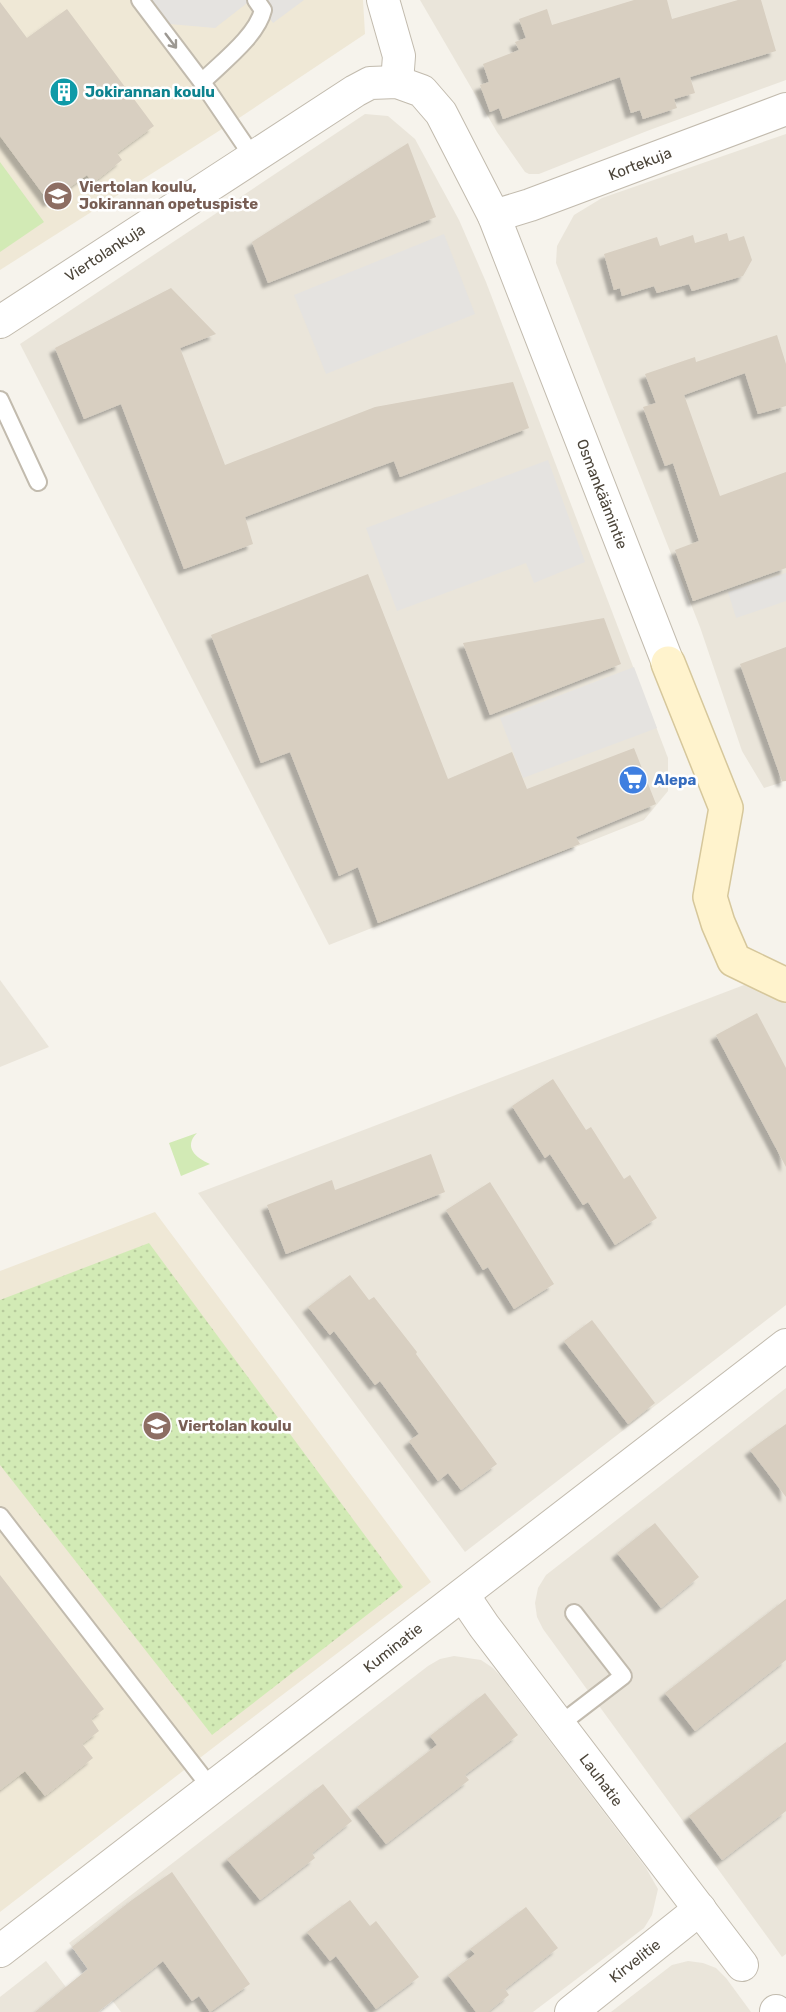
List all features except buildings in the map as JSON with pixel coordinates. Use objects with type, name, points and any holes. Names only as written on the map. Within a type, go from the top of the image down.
[{"type":"street","points":[[383,0],[399,56],[397,82]]},
{"type":"street","name":"Viertolankuja","points":[[0,322],[362,87],[370,83],[397,82]]},
{"type":"street","name":"Osmankäämintie","points":[[397,82],[422,91],[441,113],[494,216],[726,808],[710,897],[718,923],[734,960],[786,985]]},
{"type":"street","name":"Kortekuja","points":[[494,216],[530,205],[786,109]]},
{"type":"street","name":"Kuminatie","points":[[0,1951],[786,1344]]},
{"type":"street","name":"Lauhatie","points":[[463,1595],[484,1626],[742,1965]]},
{"type":"street","name":"Kirvelitie","points":[[571,2012],[700,1910]]},
{"type":"lane","points":[[140,0],[202,82],[253,157]]},
{"type":"lane","points":[[202,82],[260,20],[263,10],[256,0]]},
{"type":"lane","points":[[0,400],[38,482]]},
{"type":"lane","points":[[0,1516],[211,1788]]},
{"type":"lane","points":[[559,1725],[623,1676],[574,1613]]},
{"type":"shaded area","name":"Viertolan koulu, Jokirannan opetuspiste","points":[[0,0],[363,0],[365,34],[233,122],[0,270]]},
{"type":"shaded area","points":[[140,0],[251,0],[215,28],[158,23]]},
{"type":"shaded area","points":[[256,0],[304,0],[273,23]]},
{"type":"shaded area","points":[[420,0],[786,0],[786,80],[539,174],[529,174],[525,172],[497,132]]},
{"type":"shaded area","points":[[365,114],[388,116],[415,139],[459,220],[486,282],[668,758],[668,791],[644,820],[329,945],[20,344]]},
{"type":"shaded area","points":[[786,134],[786,781],[764,788],[742,751],[700,627],[556,263],[557,246],[574,215],[602,198]]},
{"type":"shaded area","points":[[444,234],[475,314],[326,374],[294,295]]},
{"type":"shaded area","points":[[548,460],[585,562],[534,583],[526,563],[397,611],[366,528]]},
{"type":"shaded area","points":[[786,573],[786,601],[736,618],[728,592]]},
{"type":"shaded area","points":[[634,667],[657,728],[523,778],[500,718]]},
{"type":"shaded area","points":[[0,980],[49,1047],[0,1067]]},
{"type":"shaded area","points":[[744,985],[780,989],[786,994],[786,1305],[465,1552],[198,1193]]},
{"type":"shaded area","name":"Viertolan koulu","points":[[155,1212],[431,1582],[0,1912],[0,1271]]},
{"type":"shaded area","points":[[786,1388],[786,1954],[782,1957],[543,1629],[537,1617],[535,1603],[538,1588],[546,1575]]},
{"type":"shaded area","points":[[454,1656],[481,1660],[493,1668],[646,1868],[658,1889],[652,1915],[644,1928],[533,2012],[121,2012],[69,1943],[428,1666],[440,1659]]},
{"type":"shaded area","points":[[46,1961],[85,2012],[0,2012],[0,1997]]},
{"type":"shaded area","points":[[688,1961],[716,1968],[751,2012],[611,2012],[672,1965]]},
{"type":"green space","points":[[0,162],[44,222],[0,252]]},
{"type":"green space","points":[[197,1133],[191,1143],[193,1152],[210,1164],[181,1176],[169,1143]]},
{"type":"green space","name":"Viertolan koulu","points":[[149,1243],[403,1587],[212,1735],[0,1465],[0,1300]]},
{"type":"place","name":"Jokirannan koulu","points":[[64,92]]},
{"type":"place","name":"Viertolan koulu, Jokirannan opetuspiste","points":[[58,196]]},
{"type":"place","name":"Alepa","points":[[633,780]]},
{"type":"place","name":"Viertolan koulu","points":[[157,1426]]}]
